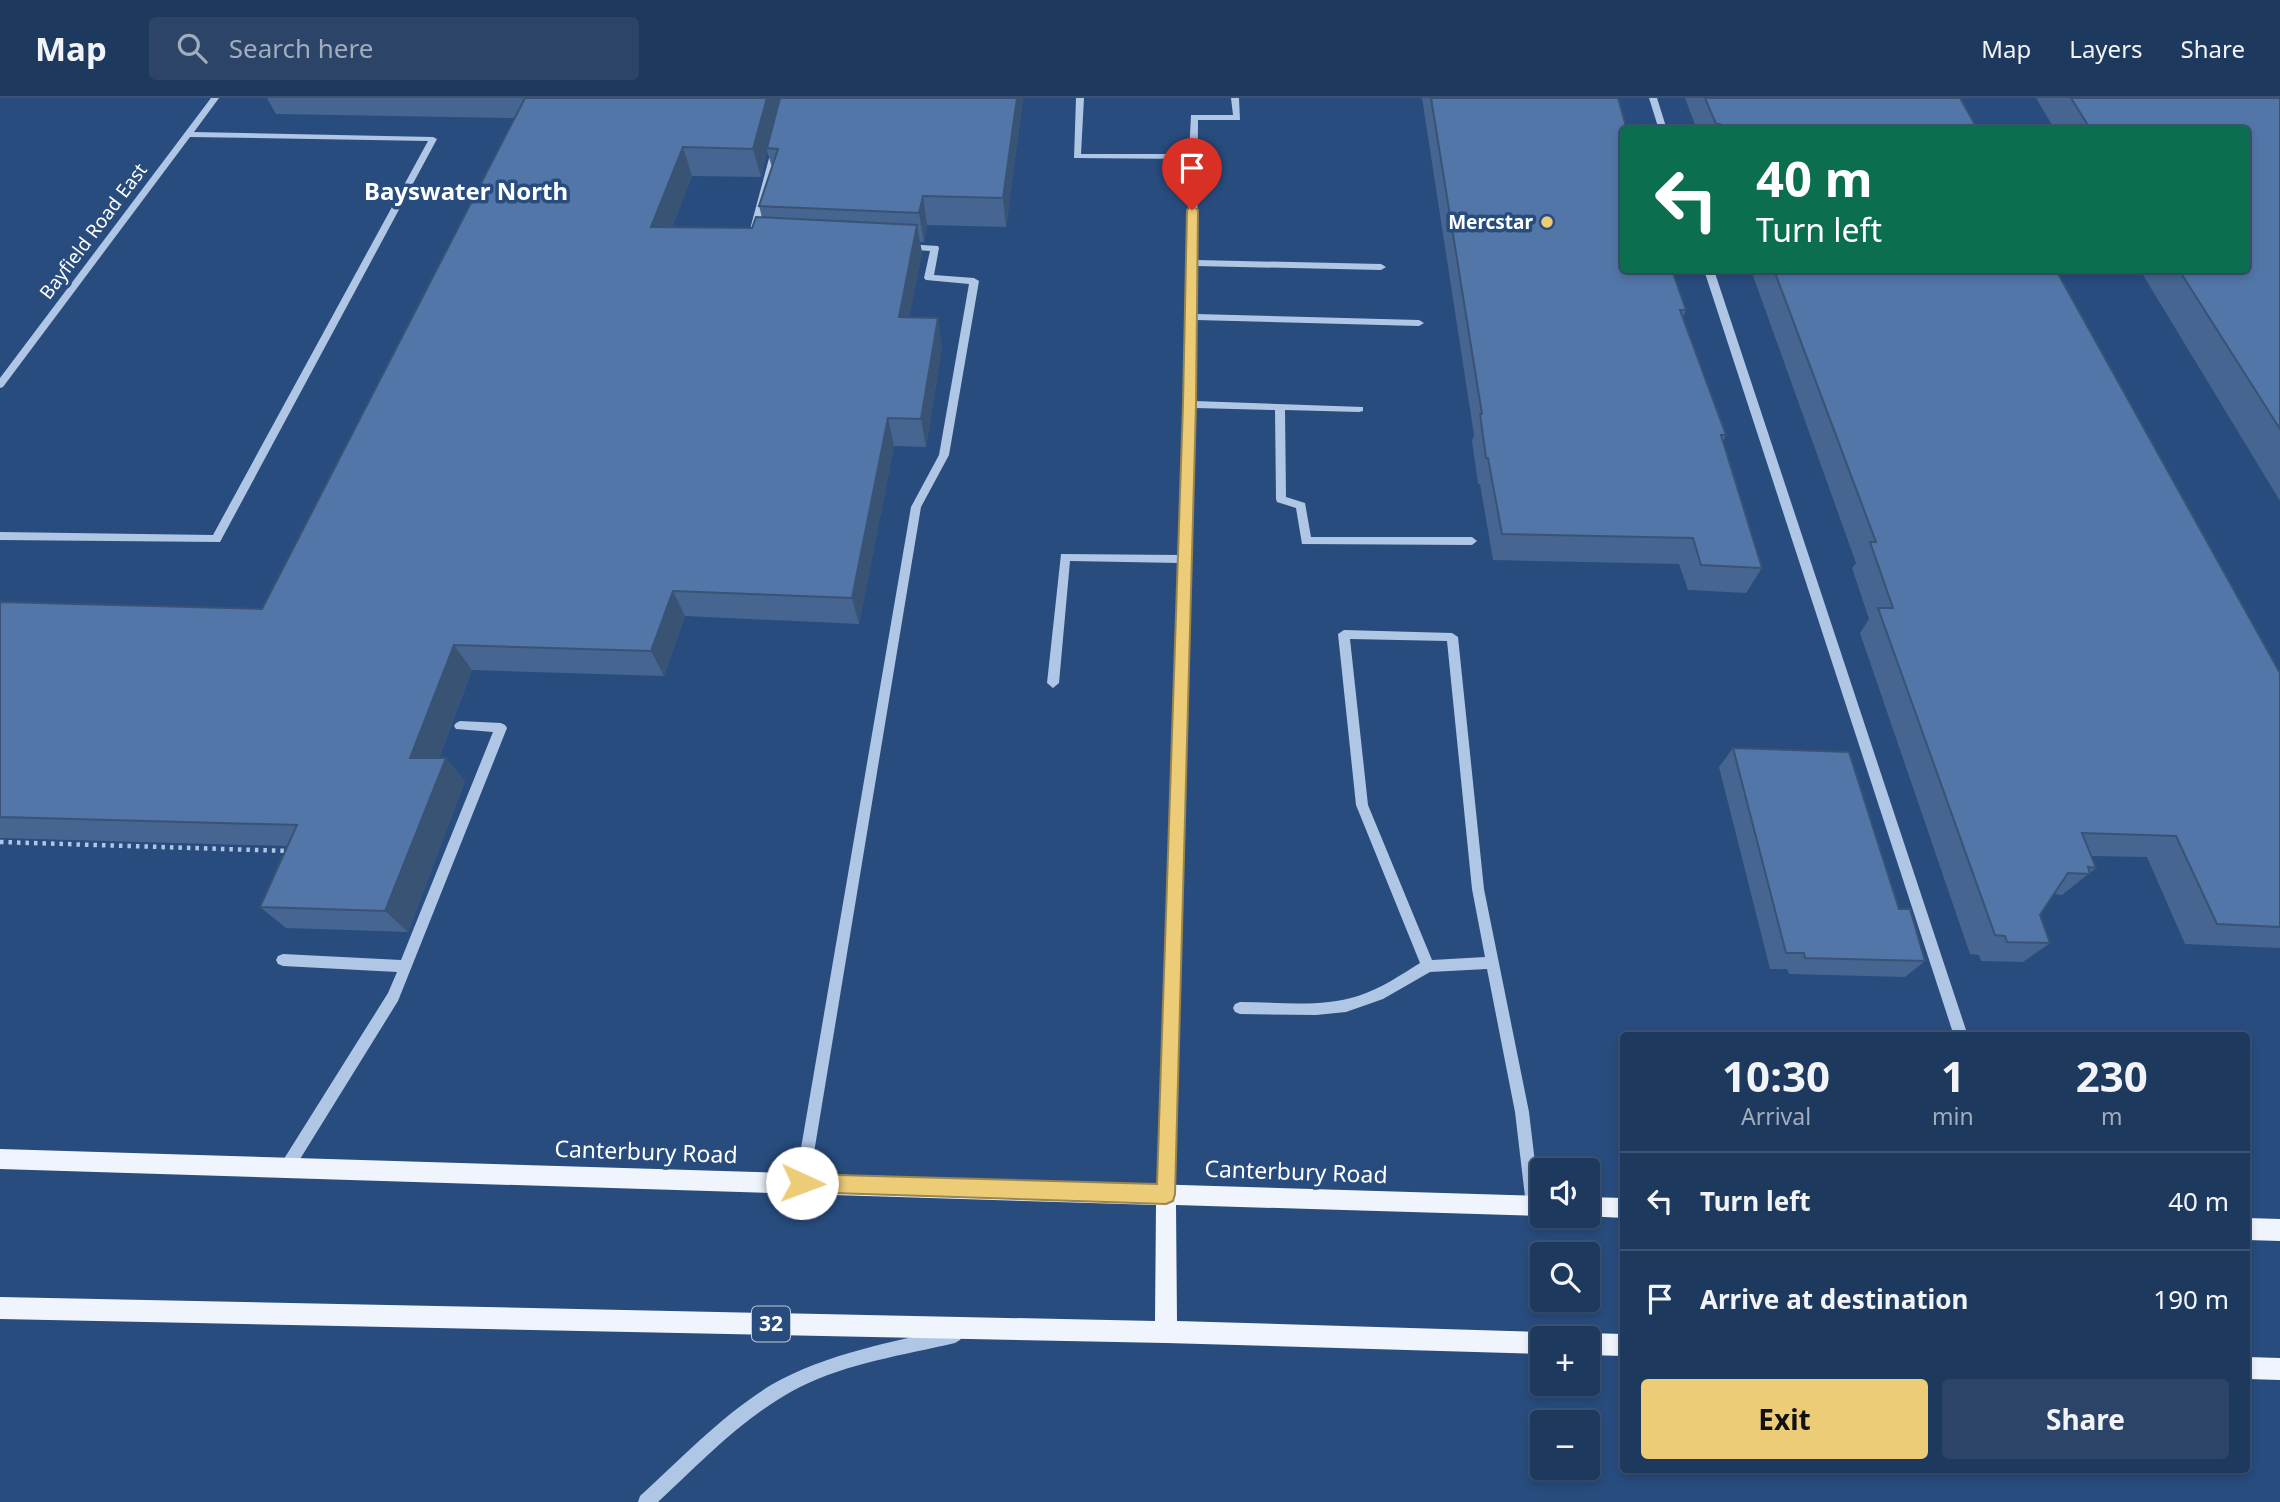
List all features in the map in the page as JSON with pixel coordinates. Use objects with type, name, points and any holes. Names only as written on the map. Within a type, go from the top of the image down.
[{"type":"main road","name":"Canterbury Road","points":[[0,1159],[1530,1206]]},
{"type":"main road","points":[[1166,1194],[1166,1332]]},
{"type":"main road","points":[[1600,1207],[1620,1208]]},
{"type":"main road","points":[[2250,1229],[2280,1230]]},
{"type":"main road","name":"32","points":[[0,1308],[1166,1332],[1530,1343]]},
{"type":"main road","points":[[1600,1344],[1620,1345]]},
{"type":"main road","points":[[2250,1368],[2280,1369]]},
{"type":"street","name":"Bayfield Road East","points":[[0,385],[215,98]]},
{"type":"street","points":[[1166,1194],[1190,404],[1194,117],[1237,118],[1235,98]]},
{"type":"street","points":[[1653,98],[1662,126]]},
{"type":"street","points":[[0,536],[216,539],[433,139],[188,134]]},
{"type":"street","points":[[764,241],[751,240],[778,137]]},
{"type":"street","points":[[802,1183],[916,507],[944,455],[974,281],[929,278],[935,248],[895,246]]},
{"type":"street","points":[[1710,273],[1960,1032]]},
{"type":"street","points":[[1191,317],[1419,323]]},
{"type":"street","points":[[1190,404],[1359,409]]},
{"type":"street","points":[[1280,407],[1281,499],[1301,506],[1306,541],[1472,541]]},
{"type":"street","points":[[1053,683],[1065,556],[1184,559]]},
{"type":"street","points":[[1428,966],[1362,805],[1344,634],[1452,637],[1478,889],[1530,1162]]},
{"type":"street","points":[[287,1167],[393,997],[501,728],[460,726]]},
{"type":"street","points":[[283,960],[405,966]]},
{"type":"street","points":[[1240,1008],[1321,1008],[1358,1003],[1388,991],[1428,966],[1492,963]]},
{"type":"street","points":[[646,1502],[737,1419],[779,1390],[869,1357],[979,1329]]},
{"type":"lane","points":[[1080,98],[1077,156],[1193,157]]},
{"type":"lane","points":[[1191,263],[1381,267]]},
{"type":"path","points":[[0,842],[290,851]]},
{"type":"building","points":[[525,98],[767,98],[753,149],[683,147],[651,227],[752,228],[756,217],[917,225],[899,317],[938,318],[921,419],[888,418],[852,598],[673,591],[651,651],[454,645],[410,758],[446,758],[385,911],[260,907],[297,825],[0,817],[0,602],[262,609]]},
{"type":"building","points":[[780,98],[1017,98],[1003,198],[923,196],[919,213],[759,206],[778,149],[767,148]]},
{"type":"building","points":[[1431,98],[1618,98],[1626,126],[1620,126],[1620,273],[1673,273],[1686,310],[1680,310],[1726,435],[1721,435],[1762,568],[1701,565],[1693,538],[1502,534],[1486,458],[1482,414]]},
{"type":"building","points":[[1705,98],[1960,98],[1976,126],[1721,126],[1716,124]]},
{"type":"building","points":[[2071,98],[2280,98],[2280,429],[2181,273],[2250,273],[2250,126],[2088,126]]},
{"type":"building","points":[[1775,273],[2058,273],[2280,673],[2280,927],[2217,924],[2176,836],[2082,833],[2096,868],[2088,867],[2090,874],[2068,873],[2040,915],[2050,943],[2007,942],[2005,936],[1995,935],[1878,608],[1893,608],[1870,542],[1876,542]]},
{"type":"building","points":[[1733,748],[1849,752],[1899,909],[1910,909],[1925,961],[1805,958],[1804,953],[1786,953]]},
{"type":"place","name":"Mercstar","points":[[1547,222]]},
{"type":"district","name":"Bayswater North","points":[[466,192]]},
{"type":"route","points":[[802,1183],[1166,1194],[1190,404],[1192,210]]}]
